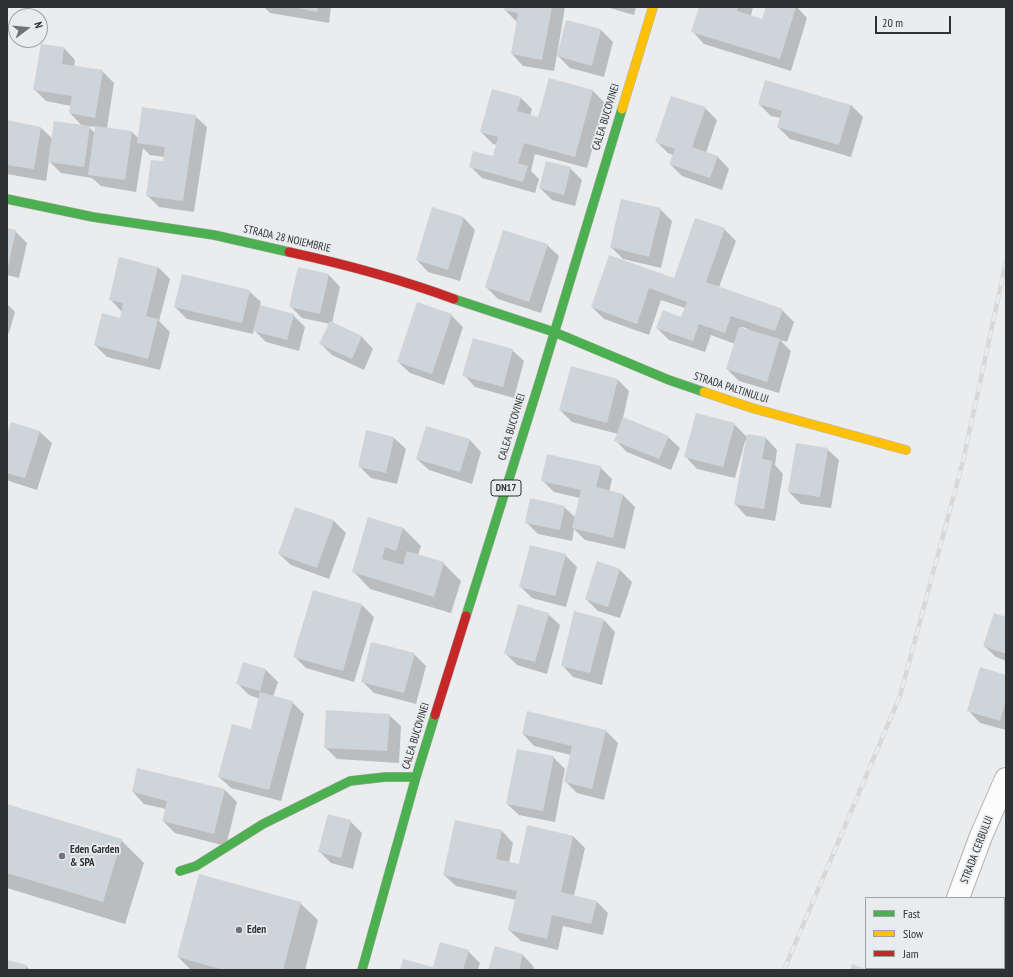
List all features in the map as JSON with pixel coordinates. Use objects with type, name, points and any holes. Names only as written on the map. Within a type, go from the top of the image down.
[{"type":"main road","name":"CALEA BUCOVINEI","points":[[362,970],[416,777],[653,7]]},
{"type":"main road","name":"STRADA 28 NOIEMBRIE","points":[[7,200],[93,216],[214,235],[323,259],[429,290],[466,304],[554,332]]},
{"type":"main road","name":"STRADA PALTINULUI","points":[[554,332],[669,380],[752,408],[906,450]]},
{"type":"main road","points":[[180,871],[196,866],[263,824],[350,781],[385,777],[416,777]]},
{"type":"street","name":"STRADA CERBULUI","points":[[958,897],[981,836],[1006,779]]},
{"type":"building","points":[[294,7],[318,7],[317,12]]},
{"type":"building","points":[[505,7],[552,7],[542,60],[511,54],[518,13],[504,10]]},
{"type":"building","points":[[699,7],[738,7],[737,11],[762,19],[766,7],[796,7],[780,59],[691,32]]},
{"type":"building","points":[[566,20],[601,29],[592,66],[557,56]]},
{"type":"building","points":[[48,45],[64,47],[62,64],[103,70],[95,118],[69,113],[72,96],[33,90],[40,48],[48,48]]},
{"type":"building","points":[[549,78],[593,90],[575,157],[524,143],[518,163],[528,166],[523,182],[469,167],[473,151],[493,156],[498,137],[480,132],[492,89],[521,97],[517,111],[538,117]]},
{"type":"building","points":[[765,80],[851,105],[839,145],[777,127],[782,111],[758,104]]},
{"type":"building","points":[[671,96],[706,107],[692,147],[718,156],[710,178],[669,164],[675,149],[655,142]]},
{"type":"building","points":[[142,107],[196,115],[183,201],[146,196],[151,160],[163,161],[165,147],[137,143]]},
{"type":"building","points":[[7,120],[41,127],[34,169],[7,165]]},
{"type":"building","points":[[54,121],[90,126],[84,167],[48,162]]},
{"type":"building","points":[[95,126],[132,131],[125,180],[88,175]]},
{"type":"building","points":[[546,161],[571,167],[564,195],[539,188]]},
{"type":"building","points":[[621,199],[661,208],[649,257],[610,247]]},
{"type":"building","points":[[432,207],[464,217],[448,270],[416,260]]},
{"type":"building","points":[[695,218],[725,228],[706,282],[783,309],[775,331],[731,316],[725,333],[699,324],[693,341],[656,328],[663,310],[681,317],[687,302],[649,288],[637,324],[591,307],[609,255],[674,278]]},
{"type":"building","points":[[7,228],[16,230],[8,267],[7,267]]},
{"type":"building","points":[[503,230],[548,244],[529,302],[485,287]]},
{"type":"building","points":[[119,257],[158,267],[146,316],[158,319],[148,359],[94,345],[102,313],[120,318],[123,303],[109,300]]},
{"type":"building","points":[[298,267],[329,274],[320,314],[289,307]]},
{"type":"building","points":[[182,274],[250,290],[242,323],[174,307]]},
{"type":"building","points":[[417,302],[452,314],[432,374],[397,362]]},
{"type":"building","points":[[260,305],[294,314],[287,340],[253,331]]},
{"type":"building","points":[[330,321],[362,336],[352,359],[319,344]]},
{"type":"building","points":[[739,327],[780,339],[767,382],[726,369]]},
{"type":"building","points":[[473,338],[513,349],[503,387],[462,376]]},
{"type":"building","points":[[571,366],[618,379],[607,423],[559,410]]},
{"type":"building","points":[[696,413],[735,423],[723,467],[684,457]]},
{"type":"building","points":[[623,417],[669,436],[659,459],[614,441]]},
{"type":"building","points":[[11,422],[40,431],[25,478],[7,473],[7,434]]},
{"type":"building","points":[[426,426],[470,439],[460,472],[416,459]]},
{"type":"building","points":[[366,430],[394,437],[386,473],[358,467]]},
{"type":"building","points":[[747,434],[766,437],[762,459],[772,461],[764,509],[734,504]]},
{"type":"building","points":[[796,443],[828,448],[820,497],[788,492]]},
{"type":"building","points":[[547,454],[601,466],[596,487],[623,494],[613,538],[572,528],[581,490],[541,481]]},
{"type":"building","points":[[530,498],[565,506],[560,530],[525,523]]},
{"type":"building","points":[[295,507],[334,520],[317,568],[278,554]]},
{"type":"building","points":[[368,517],[403,528],[396,551],[385,547],[382,559],[403,565],[407,551],[444,562],[434,597],[352,572]]},
{"type":"building","points":[[530,545],[566,554],[555,596],[519,587]]},
{"type":"building","points":[[597,561],[620,569],[608,607],[585,599]]},
{"type":"building","points":[[313,590],[362,604],[343,671],[293,657]]},
{"type":"building","points":[[518,604],[549,613],[535,662],[504,654]]},
{"type":"building","points":[[574,611],[604,619],[590,673],[561,666]]},
{"type":"building","points":[[994,613],[1006,617],[1006,654],[983,646]]},
{"type":"building","points":[[371,642],[415,653],[404,693],[361,682]]},
{"type":"building","points":[[243,662],[266,669],[260,691],[236,684]]},
{"type":"building","points":[[980,667],[1006,675],[1006,700],[1000,721],[967,711]]},
{"type":"building","points":[[260,692],[293,701],[269,790],[218,777],[232,724],[251,729]]},
{"type":"building","points":[[326,710],[390,714],[387,751],[324,748]]},
{"type":"building","points":[[527,711],[606,730],[592,789],[564,782],[572,746],[522,734]]},
{"type":"building","points":[[517,749],[554,756],[543,811],[506,804]]},
{"type":"building","points":[[137,768],[225,789],[214,834],[162,821],[167,801],[132,792]]},
{"type":"building","name":"Eden Garden & SPA","points":[[7,804],[122,839],[103,902],[7,873]]},
{"type":"building","points":[[328,814],[351,820],[341,858],[318,852]]},
{"type":"building","points":[[455,820],[502,830],[496,859],[519,864],[527,825],[573,836],[561,892],[597,901],[591,924],[552,915],[547,939],[508,930],[517,891],[443,875]]},
{"type":"building","name":"Eden","points":[[199,874],[301,902],[283,970],[224,970],[177,957]]},
{"type":"building","points":[[440,942],[469,950],[463,970],[400,970],[403,959],[433,967]]},
{"type":"building","points":[[495,946],[523,954],[519,970],[488,970]]},
{"type":"building","points":[[7,960],[27,965],[25,970],[7,970]]},
{"type":"building","points":[[852,964],[868,970],[850,970]]},
{"type":"building","points":[[877,969],[904,969],[904,970]]},
{"type":"railway","points":[[784,970],[900,696],[963,461],[1006,262]]},
{"type":"traffic: fast","points":[[466,616],[540,380],[622,109]]},
{"type":"traffic: fast","points":[[7,199],[93,217],[214,235],[289,252]]},
{"type":"traffic: fast","points":[[454,299],[554,332],[669,380],[704,392]]},
{"type":"traffic: fast","points":[[362,970],[416,777],[435,715]]},
{"type":"traffic: fast","points":[[180,871],[196,866],[263,824],[350,781],[385,777],[416,777]]},
{"type":"traffic: slow","points":[[622,109],[653,7]]},
{"type":"traffic: slow","points":[[704,392],[752,408],[906,450]]},
{"type":"traffic: jam","points":[[289,252],[372,272],[454,299]]},
{"type":"traffic: jam","points":[[435,715],[466,616]]},
{"type":"place","name":"Eden Garden & SPA","points":[[62,856]]},
{"type":"place","name":"Eden","points":[[239,930]]}]
